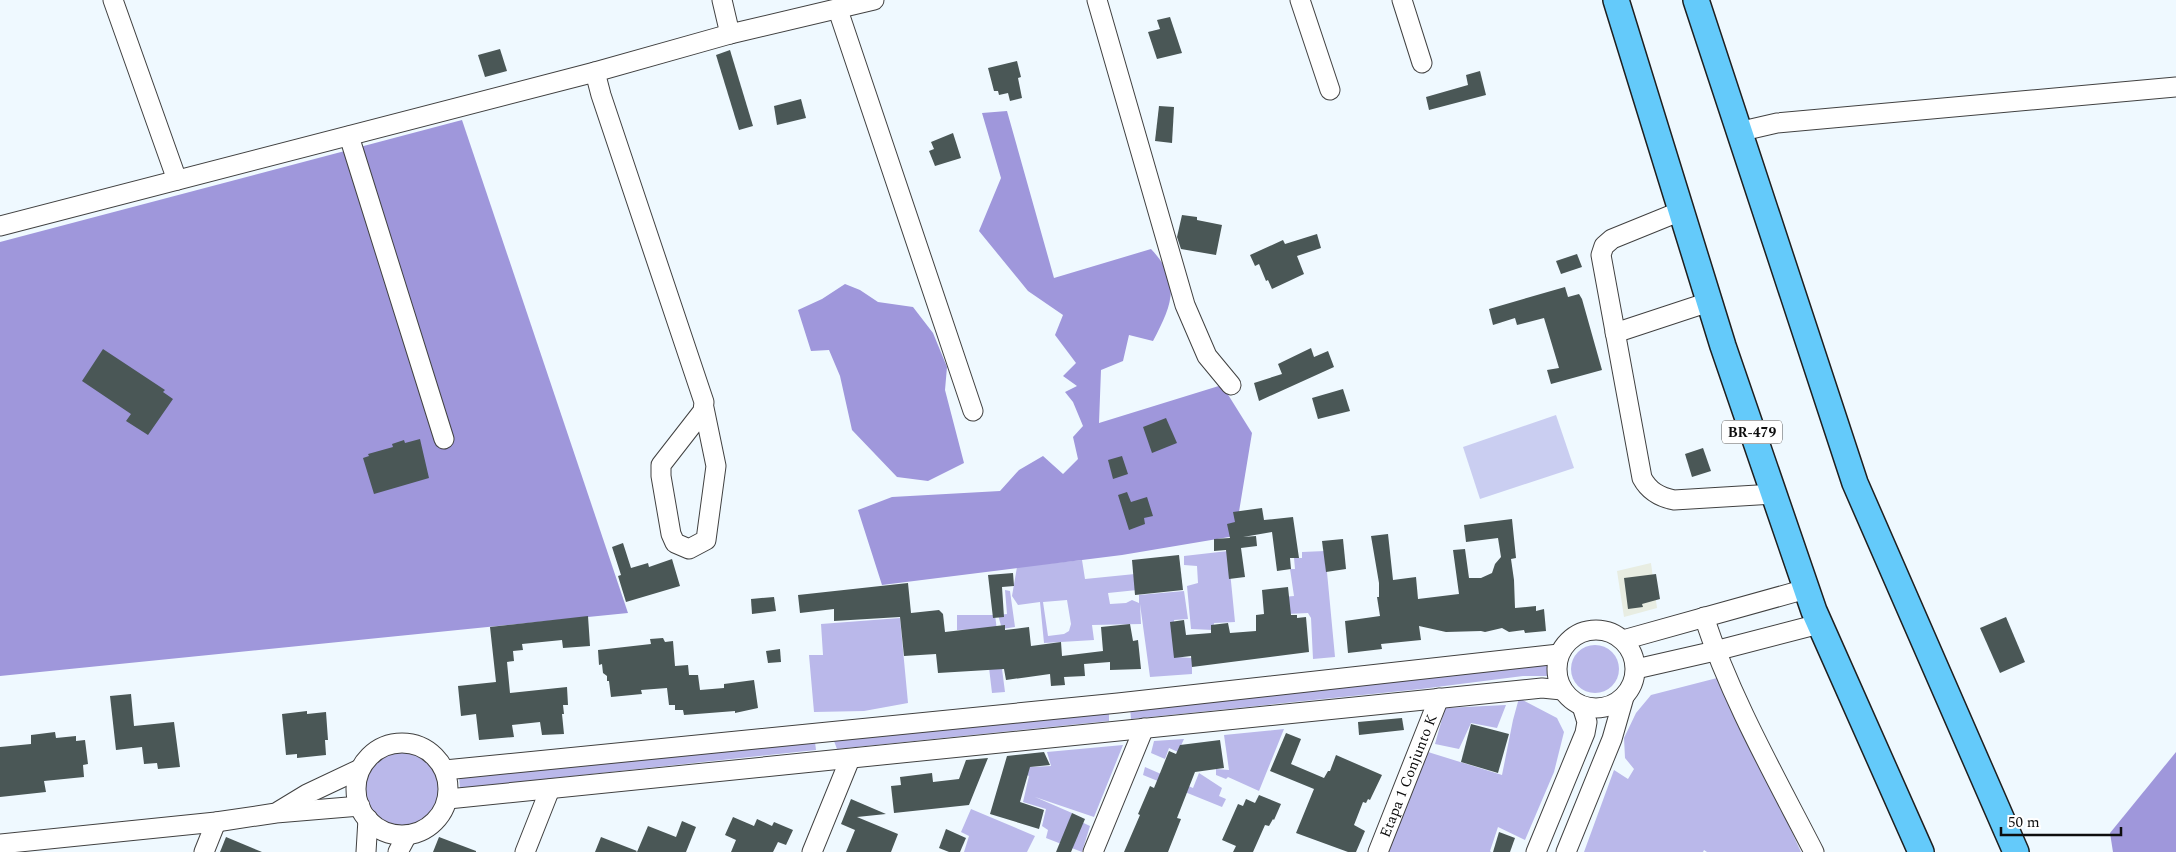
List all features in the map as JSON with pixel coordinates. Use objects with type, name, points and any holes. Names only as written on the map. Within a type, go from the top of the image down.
[{"type":"main road","name":"BR-479","points":[[1616,0],[1710,302],[1806,588],[1819,624],[1921,852]]},
{"type":"main road","points":[[1696,0],[1855,483],[2016,852]]},
{"type":"street","points":[[113,0],[177,180]]},
{"type":"street","points":[[722,0],[730,34]]},
{"type":"street","points":[[0,226],[595,72],[730,34],[874,0]]},
{"type":"street","points":[[1097,0],[1185,305],[1206,356],[1231,385]]},
{"type":"street","points":[[1300,0],[1330,90]]},
{"type":"street","points":[[1402,0],[1422,63]]},
{"type":"street","points":[[838,10],[973,411]]},
{"type":"street","points":[[595,72],[704,408],[716,466],[706,540],[689,549],[675,543],[671,534],[660,470],[666,457],[704,408]]},
{"type":"street","points":[[1738,132],[1777,123],[2176,86]]},
{"type":"street","points":[[349,136],[444,439]]},
{"type":"street","points":[[1681,211],[1612,239],[1604,246],[1601,255],[1642,478],[1646,486],[1663,498],[1674,500],[1774,494]]},
{"type":"street","points":[[1615,333],[1710,302]]},
{"type":"street","points":[[1623,640],[1806,588]]},
{"type":"street","points":[[1704,617],[1715,651],[1814,852]]},
{"type":"street","points":[[1636,669],[1819,624]]},
{"type":"street","points":[[1566,852],[1612,739],[1624,697],[1633,684],[1636,669],[1632,653],[1623,640],[1609,632],[1594,629],[1580,632],[1567,641],[1559,654],[1556,666],[1557,679],[1562,690],[1571,700],[1582,706],[1597,709],[1612,705],[1624,697]]},
{"type":"street","points":[[445,770],[1118,703],[1559,654]]},
{"type":"street","points":[[448,799],[827,762],[1120,729],[1542,688],[1562,690]]},
{"type":"street","name":"Etapa 1 Conjunto K","points":[[1378,852],[1439,698]]},
{"type":"street","points":[[1118,703],[1120,729]]},
{"type":"street","points":[[1536,852],[1584,733],[1587,722],[1582,706]]},
{"type":"street","points":[[1093,852],[1144,728]]},
{"type":"street","points":[[823,732],[827,762]]},
{"type":"street","points":[[0,844],[216,822],[276,813],[364,813],[379,829],[393,834],[407,835],[421,831],[434,824],[443,812],[448,799],[449,784],[445,770],[437,757],[425,748],[410,743],[395,743],[381,747],[369,756],[360,769],[356,787],[364,813],[366,852]]},
{"type":"street","points":[[812,852],[850,759]]},
{"type":"street","points":[[276,813],[307,794],[360,769]]},
{"type":"street","points":[[525,852],[550,789]]},
{"type":"street","points":[[204,852],[216,822]]},
{"type":"street","points":[[398,852],[407,835]]},
{"type":"shaded area","points":[[1007,111],[1054,278],[1151,249],[1167,272],[1171,294],[1169,305],[1153,341],[1129,335],[1123,361],[1101,370],[1099,423],[1222,385],[1252,433],[1235,536],[1122,555],[882,585],[858,510],[892,497],[1000,491],[1019,470],[1043,456],[1063,474],[1078,459],[1073,437],[1083,426],[1073,402],[1065,392],[1077,386],[1063,376],[1076,363],[1055,335],[1063,315],[1028,291],[979,231],[1001,178],[982,113]]},
{"type":"shaded area","points":[[462,120],[628,613],[0,676],[0,242]]},
{"type":"shaded area","points":[[845,284],[860,290],[878,302],[913,307],[933,333],[947,367],[945,390],[964,463],[928,481],[897,477],[852,430],[840,376],[829,350],[811,351],[798,310],[822,299]]},
{"type":"shaded area","points":[[1556,415],[1574,468],[1480,499],[1463,447]]},
{"type":"shaded area","points":[[1228,551],[1235,622],[1214,623],[1213,630],[1191,629],[1187,586],[1198,583],[1197,566],[1184,565],[1184,556]]},
{"type":"shaded area","points":[[1325,551],[1335,657],[1313,659],[1311,618],[1308,613],[1287,614],[1283,597],[1294,596],[1290,569],[1295,569],[1294,558],[1302,558],[1302,552]]},
{"type":"shaded area","points":[[1082,560],[1085,579],[1135,574],[1137,590],[1108,593],[1110,604],[1126,603],[1132,600],[1139,603],[1139,595],[1184,591],[1188,619],[1174,620],[1177,657],[1192,658],[1192,674],[1150,677],[1140,604],[1141,624],[1092,625],[1094,640],[1044,643],[1040,602],[1018,605],[1012,596],[1017,567]],"holes":[[[1067,600],[1071,624],[1069,631],[1064,634],[1048,636],[1043,602]]]},
{"type":"shaded area","points":[[1651,563],[1657,608],[1624,617],[1617,571]]},
{"type":"shaded area","points":[[1005,590],[1010,591],[1015,627],[1002,629],[998,615],[1007,614]]},
{"type":"shaded area","points":[[957,615],[995,615],[1005,692],[992,693],[986,642],[987,629],[957,630]]},
{"type":"shaded area","points":[[900,618],[908,703],[864,711],[814,712],[809,655],[823,655],[821,624]]},
{"type":"shaded area","points":[[1590,645],[1600,645],[1612,652],[1619,664],[1619,674],[1612,686],[1600,693],[1590,693],[1582,689],[1575,682],[1571,674],[1571,664],[1575,656],[1582,649]]},
{"type":"shaded area","points":[[1548,665],[1549,676],[1523,676],[1421,689],[1131,719],[1130,707]]},
{"type":"shaded area","points":[[1721,677],[1801,852],[1707,852],[1704,850],[1703,852],[1584,852],[1614,770],[1628,779],[1634,769],[1625,758],[1624,738],[1636,713],[1651,695]]},
{"type":"shaded area","points":[[1519,698],[1557,718],[1564,732],[1554,772],[1525,840],[1498,827],[1491,852],[1388,852],[1428,752],[1502,775]]},
{"type":"shaded area","points":[[1506,705],[1497,728],[1471,723],[1459,749],[1435,744],[1445,708]]},
{"type":"shaded area","points":[[1109,711],[1109,721],[837,749],[834,741],[836,738]]},
{"type":"shaded area","points":[[1284,729],[1259,791],[1228,777],[1226,779],[1216,775],[1216,769],[1229,770],[1224,735]]},
{"type":"shaded area","points":[[1184,739],[1178,752],[1169,748],[1165,759],[1151,753],[1154,741]]},
{"type":"shaded area","points":[[815,742],[816,750],[460,788],[459,777]]},
{"type":"shaded area","points":[[1123,745],[1094,817],[1035,797],[1072,813],[1071,817],[1090,826],[1082,852],[1046,838],[1048,830],[1042,826],[1046,809],[1023,802],[1029,776],[1011,768],[1051,766],[1047,752]]},
{"type":"shaded area","points":[[402,752],[416,755],[428,763],[436,775],[439,789],[436,803],[428,815],[416,823],[402,826],[388,823],[376,815],[368,803],[365,789],[368,775],[376,763],[388,755]]},
{"type":"shaded area","points":[[2176,752],[2176,852],[2113,852],[2110,833]]},
{"type":"shaded area","points":[[1145,767],[1193,788],[1199,773],[1222,788],[1219,796],[1226,799],[1222,807],[1143,775]]},
{"type":"shaded area","points":[[971,809],[1035,836],[1027,852],[964,852],[969,836],[961,832]]},
{"type":"building","points":[[1170,17],[1182,53],[1157,59],[1148,32],[1160,29],[1157,20]]},
{"type":"building","points":[[500,49],[507,71],[485,77],[478,55]]},
{"type":"building","points":[[730,50],[753,126],[739,130],[716,55]]},
{"type":"building","points":[[1017,61],[1021,77],[1018,78],[1022,98],[1010,101],[1008,93],[999,95],[998,91],[994,91],[988,68]]},
{"type":"building","points":[[1480,71],[1486,95],[1429,110],[1426,97],[1468,85],[1466,75]]},
{"type":"building","points":[[801,99],[806,118],[777,125],[774,106]]},
{"type":"building","points":[[1159,106],[1174,107],[1172,143],[1155,141]]},
{"type":"building","points":[[953,133],[961,158],[935,166],[929,151],[934,149],[931,142]]},
{"type":"building","points":[[1182,215],[1197,217],[1197,220],[1222,225],[1216,255],[1181,249],[1177,237]]},
{"type":"building","points":[[1317,234],[1321,248],[1297,256],[1304,274],[1272,289],[1268,280],[1266,281],[1259,264],[1255,266],[1250,255],[1283,240],[1285,244]]},
{"type":"building","points":[[1577,254],[1582,267],[1561,274],[1556,261]]},
{"type":"building","points":[[1565,287],[1568,297],[1579,294],[1582,299],[1602,370],[1551,384],[1547,370],[1559,368],[1544,318],[1517,325],[1515,318],[1493,325],[1489,309]]},
{"type":"building","points":[[1311,348],[1314,357],[1328,351],[1334,367],[1259,401],[1254,383],[1282,374],[1278,364]]},
{"type":"building","points":[[103,349],[165,390],[163,392],[173,399],[148,435],[126,421],[131,414],[82,381]]},
{"type":"building","points":[[1343,389],[1350,411],[1318,419],[1312,398]]},
{"type":"building","points":[[1166,418],[1177,443],[1152,453],[1143,427]]},
{"type":"building","points":[[420,439],[429,478],[374,494],[363,458],[369,456],[368,454],[393,447],[392,444],[404,440],[405,443]]},
{"type":"building","points":[[1703,448],[1711,471],[1692,477],[1685,454]]},
{"type":"building","points":[[1122,456],[1128,474],[1113,479],[1108,460]]},
{"type":"building","points":[[1127,492],[1131,502],[1147,497],[1153,516],[1144,518],[1145,524],[1129,530],[1118,495]]},
{"type":"building","points":[[1262,508],[1264,520],[1293,517],[1299,558],[1290,558],[1291,569],[1277,571],[1272,532],[1243,537],[1256,536],[1257,546],[1241,548],[1245,577],[1229,579],[1226,550],[1214,551],[1214,539],[1230,538],[1227,524],[1235,522],[1233,512]]},
{"type":"building","points":[[1512,519],[1516,558],[1511,559],[1515,608],[1536,606],[1536,611],[1544,609],[1546,631],[1525,633],[1524,630],[1509,632],[1502,628],[1485,632],[1446,632],[1419,626],[1421,640],[1381,644],[1382,649],[1348,653],[1345,621],[1380,616],[1377,597],[1379,597],[1379,583],[1371,536],[1388,534],[1393,580],[1416,577],[1418,599],[1459,594],[1453,550],[1465,549],[1469,578],[1481,578],[1492,573],[1495,564],[1501,557],[1498,538],[1466,542],[1464,525]]},
{"type":"building","points":[[1343,539],[1346,569],[1326,572],[1322,541]]},
{"type":"building","points":[[623,543],[631,568],[648,563],[649,567],[672,559],[680,586],[626,602],[618,576],[621,575],[612,547]]},
{"type":"building","points":[[1179,555],[1183,590],[1135,595],[1132,560]]},
{"type":"building","points":[[1013,573],[1014,586],[1002,587],[1004,617],[993,618],[988,575]]},
{"type":"building","points":[[1656,574],[1660,599],[1642,604],[1643,607],[1628,609],[1624,578]]},
{"type":"building","points":[[908,583],[911,613],[939,610],[943,614],[945,632],[1005,625],[1005,630],[1029,627],[1031,646],[1061,642],[1062,656],[1103,651],[1101,627],[1130,624],[1133,641],[1138,640],[1141,669],[1110,670],[1110,662],[1084,664],[1085,676],[1064,677],[1065,685],[1051,686],[1050,674],[1006,680],[1004,669],[938,673],[936,654],[904,656],[900,617],[834,621],[834,609],[800,613],[798,595]]},
{"type":"building","points":[[1288,587],[1291,615],[1297,615],[1297,618],[1306,617],[1309,652],[1192,667],[1191,656],[1174,658],[1170,622],[1184,620],[1186,635],[1211,633],[1211,625],[1228,623],[1230,633],[1256,631],[1256,615],[1264,614],[1262,590]]},
{"type":"building","points":[[774,597],[776,611],[752,614],[751,599]]},
{"type":"building","points":[[588,616],[590,646],[563,648],[562,640],[522,644],[523,650],[513,651],[514,661],[507,662],[510,693],[567,687],[568,705],[563,705],[564,714],[562,714],[564,734],[542,735],[540,722],[512,725],[514,737],[479,740],[476,714],[461,716],[458,686],[496,682],[490,627]]},
{"type":"building","points":[[2006,617],[2025,662],[2000,673],[1980,628]]},
{"type":"building","points":[[663,638],[665,642],[673,641],[675,666],[688,665],[689,675],[698,675],[700,690],[724,688],[724,684],[754,680],[758,708],[735,713],[735,711],[684,715],[683,710],[675,710],[675,705],[669,705],[667,688],[641,690],[642,694],[611,697],[609,681],[607,681],[607,676],[603,673],[602,664],[599,665],[598,650],[651,644],[650,639]]},
{"type":"building","points":[[780,649],[781,662],[768,663],[766,651]]},
{"type":"building","points":[[131,694],[134,726],[174,722],[180,767],[158,769],[157,763],[144,764],[142,747],[116,750],[110,696]]},
{"type":"building","points":[[307,711],[307,714],[326,712],[328,740],[325,740],[326,755],[297,758],[297,754],[286,755],[282,714]]},
{"type":"building","points":[[1402,718],[1404,730],[1359,735],[1358,722]]},
{"type":"building","points":[[1471,724],[1509,734],[1498,773],[1461,762]]},
{"type":"building","points":[[55,732],[56,738],[76,736],[76,741],[85,740],[88,764],[83,765],[84,777],[44,781],[46,792],[0,797],[0,747],[31,744],[31,735]]},
{"type":"building","points":[[1286,733],[1301,739],[1291,764],[1324,778],[1328,771],[1330,771],[1336,755],[1382,775],[1370,800],[1368,799],[1366,803],[1363,802],[1354,825],[1365,831],[1356,852],[1348,852],[1296,833],[1314,789],[1270,771]]},
{"type":"building","points":[[1220,740],[1224,768],[1195,772],[1177,818],[1181,819],[1168,852],[1124,852],[1150,786],[1154,788],[1169,751],[1176,754],[1180,745]]},
{"type":"building","points":[[1044,752],[1050,765],[1030,767],[1020,802],[1044,810],[1039,829],[990,814],[1007,756]]},
{"type":"building","points":[[988,758],[969,805],[894,813],[891,786],[901,785],[900,777],[932,773],[933,782],[959,779],[966,760]]},
{"type":"building","points":[[1259,795],[1281,804],[1274,820],[1269,826],[1265,825],[1253,852],[1233,852],[1236,846],[1222,840],[1238,804],[1243,806],[1246,799],[1255,803]]},
{"type":"building","points":[[851,799],[886,814],[857,817],[898,834],[891,852],[846,852],[855,830],[841,824]]},
{"type":"building","points":[[1072,813],[1085,819],[1071,852],[1056,852]]},
{"type":"building","points":[[733,817],[754,826],[757,819],[772,826],[774,822],[793,830],[786,845],[778,842],[773,852],[731,852],[736,840],[725,835]]},
{"type":"building","points":[[682,821],[696,827],[686,852],[637,852],[648,826],[676,837]]},
{"type":"building","points":[[946,829],[966,838],[960,852],[949,852],[939,848]]},
{"type":"building","points":[[1499,832],[1515,838],[1510,852],[1493,852]]},
{"type":"building","points":[[226,837],[262,852],[220,852]]},
{"type":"building","points":[[439,837],[476,851],[476,852],[433,852]]},
{"type":"building","points":[[601,837],[637,851],[595,852]]}]
